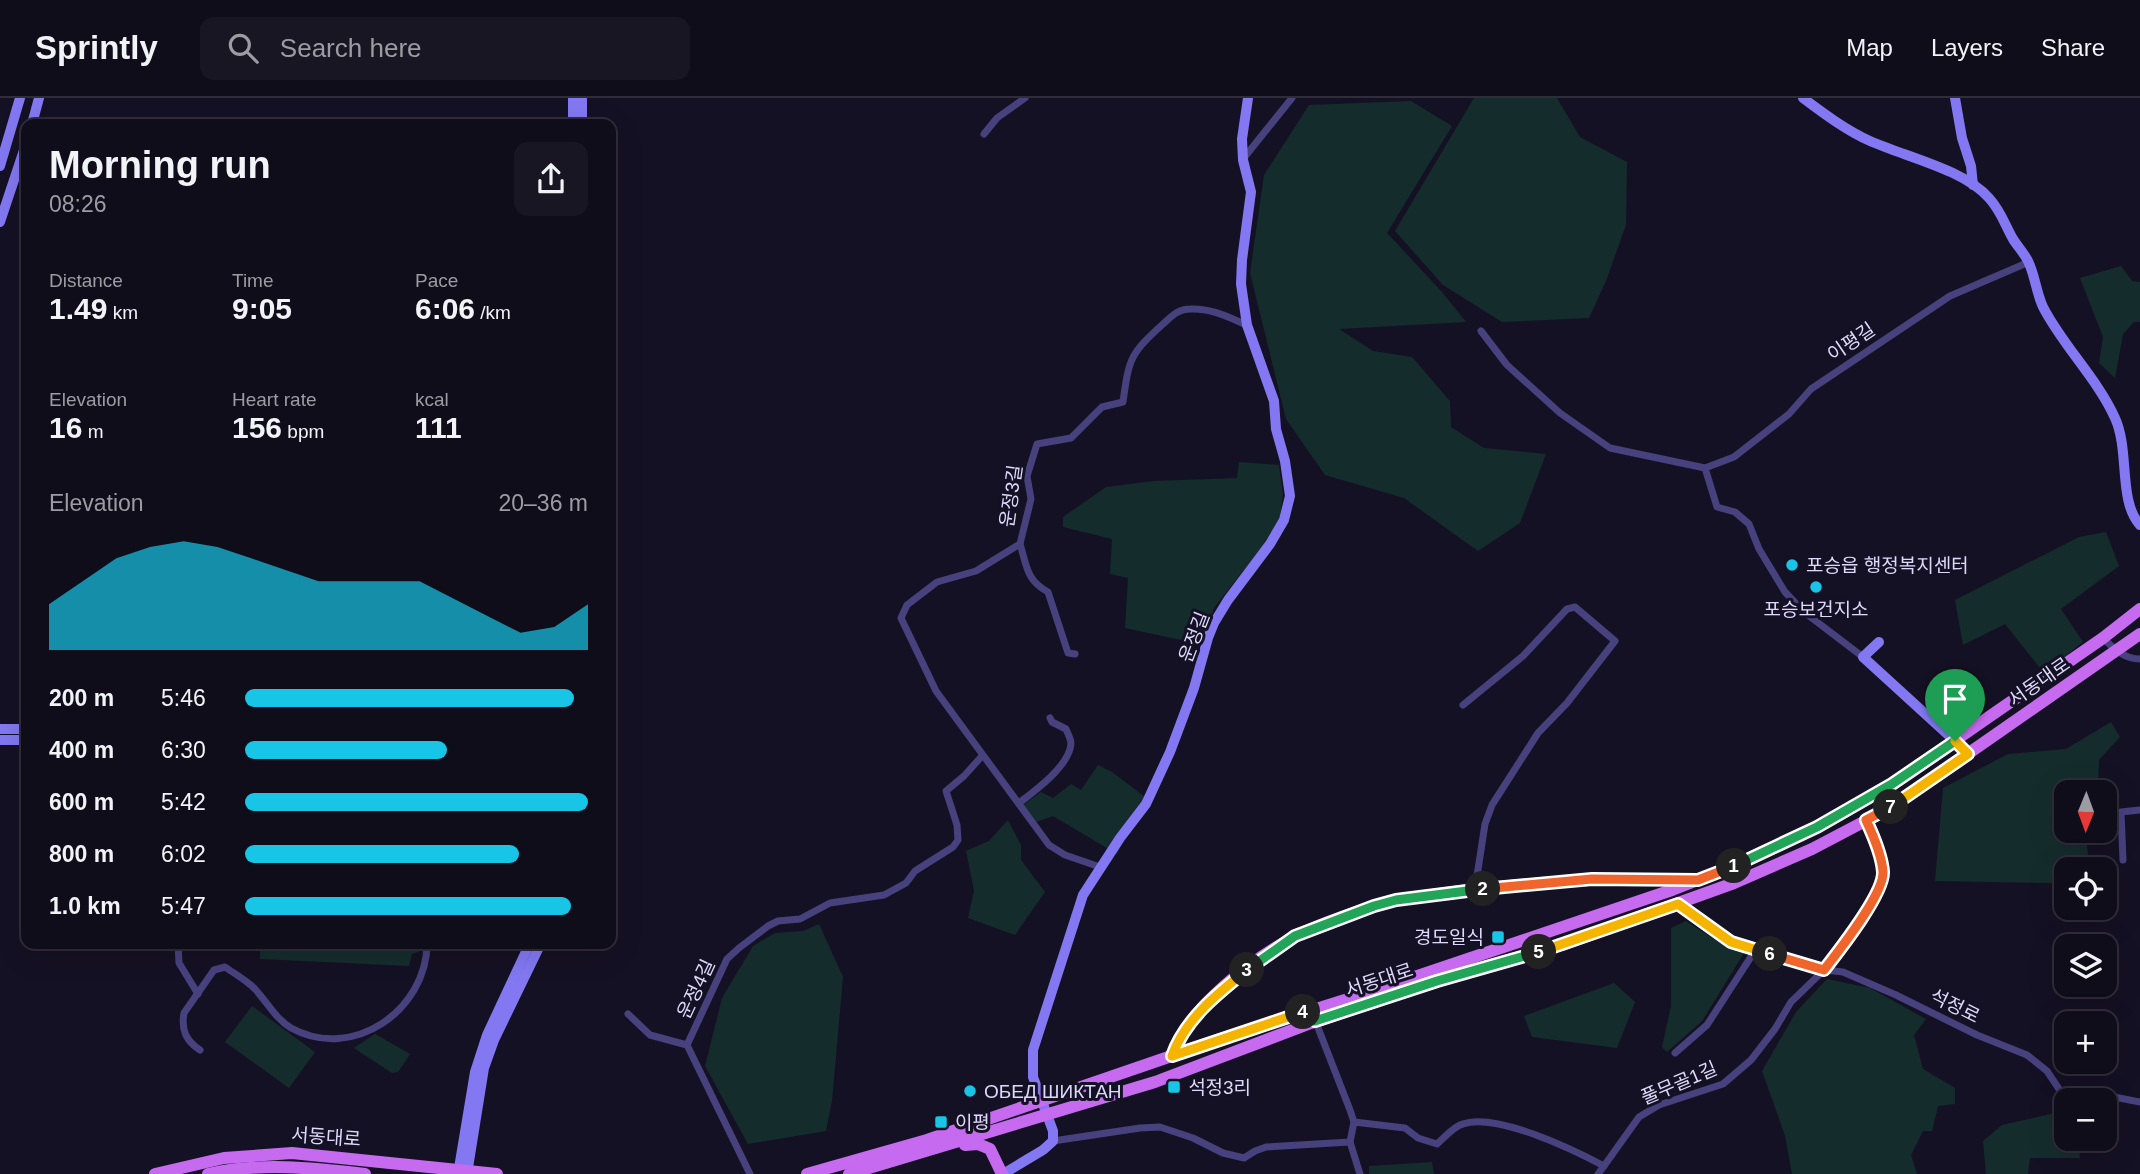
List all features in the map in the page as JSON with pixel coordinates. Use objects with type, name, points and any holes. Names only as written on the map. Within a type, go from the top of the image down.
[{"type":"main road","name":"서동대로","points":[[807,1174],[1045,1107],[1155,1083],[1367,993],[1731,867],[1817,827],[1892,784],[2104,638],[2140,609]]},
{"type":"main road","name":"서동대로","points":[[849,1174],[955,1143],[1172,1056],[1562,945],[1734,883],[1801,854],[1890,808],[2140,634]]},
{"type":"main road","name":"서동대로","points":[[1172,1056],[1177,1041],[1212,998],[1258,961],[1295,936],[1374,906],[1396,900],[1475,890],[1592,879],[1698,880]]},
{"type":"main road","points":[[955,1143],[963,1146],[978,1144],[990,1149],[1002,1174]]},
{"type":"main road","name":"서동대로","points":[[155,1174],[224,1158],[292,1153],[497,1174]]},
{"type":"main road","name":"서동대로","points":[[208,1174],[264,1167],[303,1167],[365,1174]]},
{"type":"street","points":[[0,166],[20,98]]},
{"type":"street","points":[[33,119],[38,98]]},
{"type":"street","points":[[573,98],[573,119]]},
{"type":"street","points":[[582,98],[582,119]]},
{"type":"street","points":[[984,134],[997,118],[1025,98]]},
{"type":"street","name":"운정길","points":[[1053,1141],[1053,1131],[1033,1077],[1033,1051],[1083,895],[1146,804],[1171,752],[1214,622],[1270,544],[1284,520],[1290,496],[1285,461],[1276,429],[1274,401],[1247,325],[1241,284],[1251,192],[1243,160],[1242,139],[1248,98]]},
{"type":"street","points":[[1243,160],[1292,98]]},
{"type":"street","points":[[1955,98],[1973,185]]},
{"type":"street","points":[[1806,99],[1867,140],[1960,177],[1988,197],[2003,216],[2013,239],[2029,262],[2044,308],[2116,420],[2122,439],[2128,501],[2132,516],[2140,525]]},
{"type":"street","points":[[7,143],[21,140]]},
{"type":"street","points":[[7,143],[21,146]]},
{"type":"street","points":[[0,222],[21,161]]},
{"type":"street","name":"이평길","points":[[1705,468],[1734,457],[1788,414],[1811,389],[1950,296],[2029,262]]},
{"type":"street","name":"운정3길","points":[[1074,653],[1068,653],[1064,645],[1048,592],[1036,586],[1030,579],[1020,544],[1031,499],[1027,476],[1037,444],[1071,438],[1102,407],[1123,402],[1129,365],[1137,347],[1177,311],[1210,310],[1247,325]]},
{"type":"street","points":[[1481,331],[1507,365],[1560,413],[1610,448],[1705,468],[1717,507],[1735,512],[1749,524],[1759,549],[1785,592],[1804,612],[1863,657],[1968,754]]},
{"type":"street","name":"운정3길","points":[[1020,544],[976,571],[937,582],[907,605],[901,618],[936,691],[1049,845],[1065,855],[1100,867]]},
{"type":"street","points":[[1463,705],[1522,656],[1567,609],[1575,607],[1615,641],[1567,704],[1538,733],[1492,805],[1485,824],[1475,890]]},
{"type":"street","points":[[2104,638],[2116,651],[2132,659],[2140,659]]},
{"type":"street","points":[[1863,657],[1879,642]]},
{"type":"street","points":[[1019,803],[1052,776],[1069,752],[1072,741],[1066,729],[1052,722],[1050,718]]},
{"type":"street","points":[[3,734],[21,730]]},
{"type":"street","points":[[3,734],[21,739]]},
{"type":"street","name":"운정4길","points":[[750,1174],[687,1045],[727,959],[778,921],[800,919],[830,903],[884,895],[906,883],[915,871],[953,847],[958,840],[957,825],[946,791],[982,756]]},
{"type":"street","points":[[2123,860],[2121,812],[2140,810]]},
{"type":"street","name":"풀무골1길","points":[[1598,1174],[1639,1117],[1660,1105],[1723,1084],[1751,1060],[1775,1029],[1791,1002],[1824,970],[1848,940],[1873,899],[1884,874],[1866,820]]},
{"type":"street","points":[[1678,904],[1731,942],[1824,970]]},
{"type":"street","points":[[178,949],[178,963],[198,994]]},
{"type":"street","points":[[200,1050],[189,1043],[184,1030],[184,1013],[214,970],[225,967],[248,982],[282,1021],[306,1035],[339,1038],[360,1035],[386,1021],[400,1009],[412,995],[425,970],[427,949]]},
{"type":"street","points":[[462,1172],[484,1068],[535,949]]},
{"type":"street","name":"풀무골1길","points":[[1675,1053],[1707,1025],[1756,949]]},
{"type":"street","name":"석정로","points":[[1824,970],[1843,972],[1977,1035],[2027,1055],[2047,1071],[2058,1088]]},
{"type":"street","points":[[628,1014],[650,1035],[687,1045]]},
{"type":"street","points":[[1313,1015],[1354,1122],[1350,1142],[1360,1174]]},
{"type":"street","points":[[2117,1099],[2140,1102]]},
{"type":"street","points":[[1354,1122],[1405,1128],[1418,1138],[1437,1144],[1462,1124],[1485,1122],[1566,1146],[1604,1166]]},
{"type":"street","points":[[1002,1174],[1043,1150],[1053,1141],[1140,1128],[1160,1128],[1193,1138],[1223,1153],[1244,1158],[1255,1150],[1266,1147],[1350,1142]]},
{"type":"green space","points":[[1474,98],[1557,98],[1580,137],[1627,162],[1626,225],[1606,281],[1589,318],[1502,322],[1443,285],[1395,231]]},
{"type":"green space","points":[[1411,101],[1452,126],[1387,233],[1466,322],[1339,329],[1373,351],[1412,357],[1450,401],[1451,427],[1484,448],[1546,454],[1520,523],[1478,551],[1404,498],[1325,475],[1286,419],[1250,273],[1264,175],[1309,105]]},
{"type":"green space","points":[[2121,266],[2132,281],[2140,282],[2140,322],[2134,322],[2123,334],[2115,378],[2099,363],[2103,337],[2080,278]]},
{"type":"green space","points":[[1239,462],[1279,465],[1283,494],[1280,518],[1261,548],[1214,608],[1200,644],[1125,628],[1128,578],[1110,574],[1112,539],[1063,527],[1063,517],[1106,487],[1154,481],[1237,478]]},
{"type":"green space","points":[[2106,532],[2119,566],[2061,609],[2083,642],[2044,673],[2005,624],[1963,645],[1955,600],[2079,537]]},
{"type":"green space","points":[[2111,722],[2120,737],[2099,760],[2098,780],[2054,780],[2054,844],[2087,844],[2088,857],[2054,857],[2054,882],[2050,883],[1935,881],[1943,788],[2008,754],[2066,749]]},
{"type":"green space","points":[[1098,765],[1145,797],[1117,854],[1053,816],[1036,822],[1023,805],[1041,792],[1053,798],[1071,784],[1081,790]]},
{"type":"green space","points":[[1008,820],[1021,845],[1021,860],[1045,892],[1015,935],[968,918],[974,891],[966,851],[989,841]]},
{"type":"green space","points":[[1686,921],[1720,943],[1744,953],[1702,1021],[1667,1052],[1662,1047],[1671,1006],[1671,928]]},
{"type":"green space","points":[[819,924],[843,977],[832,1101],[826,1131],[748,1144],[705,1066],[722,998],[753,946],[775,933],[803,931]]},
{"type":"green space","points":[[260,949],[419,949],[419,952],[412,954],[409,966],[260,959]]},
{"type":"green space","points":[[1827,979],[1870,988],[1926,1019],[1914,1035],[1923,1069],[1955,1088],[1955,1104],[1938,1106],[1932,1131],[1923,1131],[1911,1155],[1917,1174],[1792,1174],[1785,1136],[1762,1071],[1796,1012]]},
{"type":"green space","points":[[1614,983],[1635,1002],[1617,1048],[1532,1037],[1524,1016]]},
{"type":"green space","points":[[252,1006],[315,1052],[289,1088],[225,1042]]},
{"type":"green space","points":[[375,1034],[410,1054],[398,1072],[392,1073],[354,1048]]},
{"type":"green space","points":[[2054,1113],[2054,1151],[2079,1151],[2080,1158],[2030,1158],[2028,1174],[1986,1174],[1983,1141],[2002,1125]]},
{"type":"green space","points":[[1432,1162],[1434,1174],[1369,1174],[1369,1166]]},
{"type":"place","name":"포승읍 행정복지센터","points":[[1792,565]]},
{"type":"place","name":"포승보건지소","points":[[1816,587]]},
{"type":"place","name":"경도일식","points":[[1498,937]]},
{"type":"place","name":"석정3리","points":[[1174,1087]]},
{"type":"place","name":"ОБЕД ШИКТАН","points":[[970,1091]]},
{"type":"place","name":"이평","points":[[941,1122]]},
{"type":"route","points":[[1955,741],[1968,754],[1890,808],[1866,820],[1884,874],[1873,899],[1848,940],[1824,970],[1731,942],[1678,904],[1562,945],[1437,981],[1315,1021],[1311,1010],[1172,1056],[1177,1041],[1212,998],[1258,961],[1295,936],[1396,900],[1592,879],[1698,880],[1817,827],[1892,784],[1955,741]]}]
